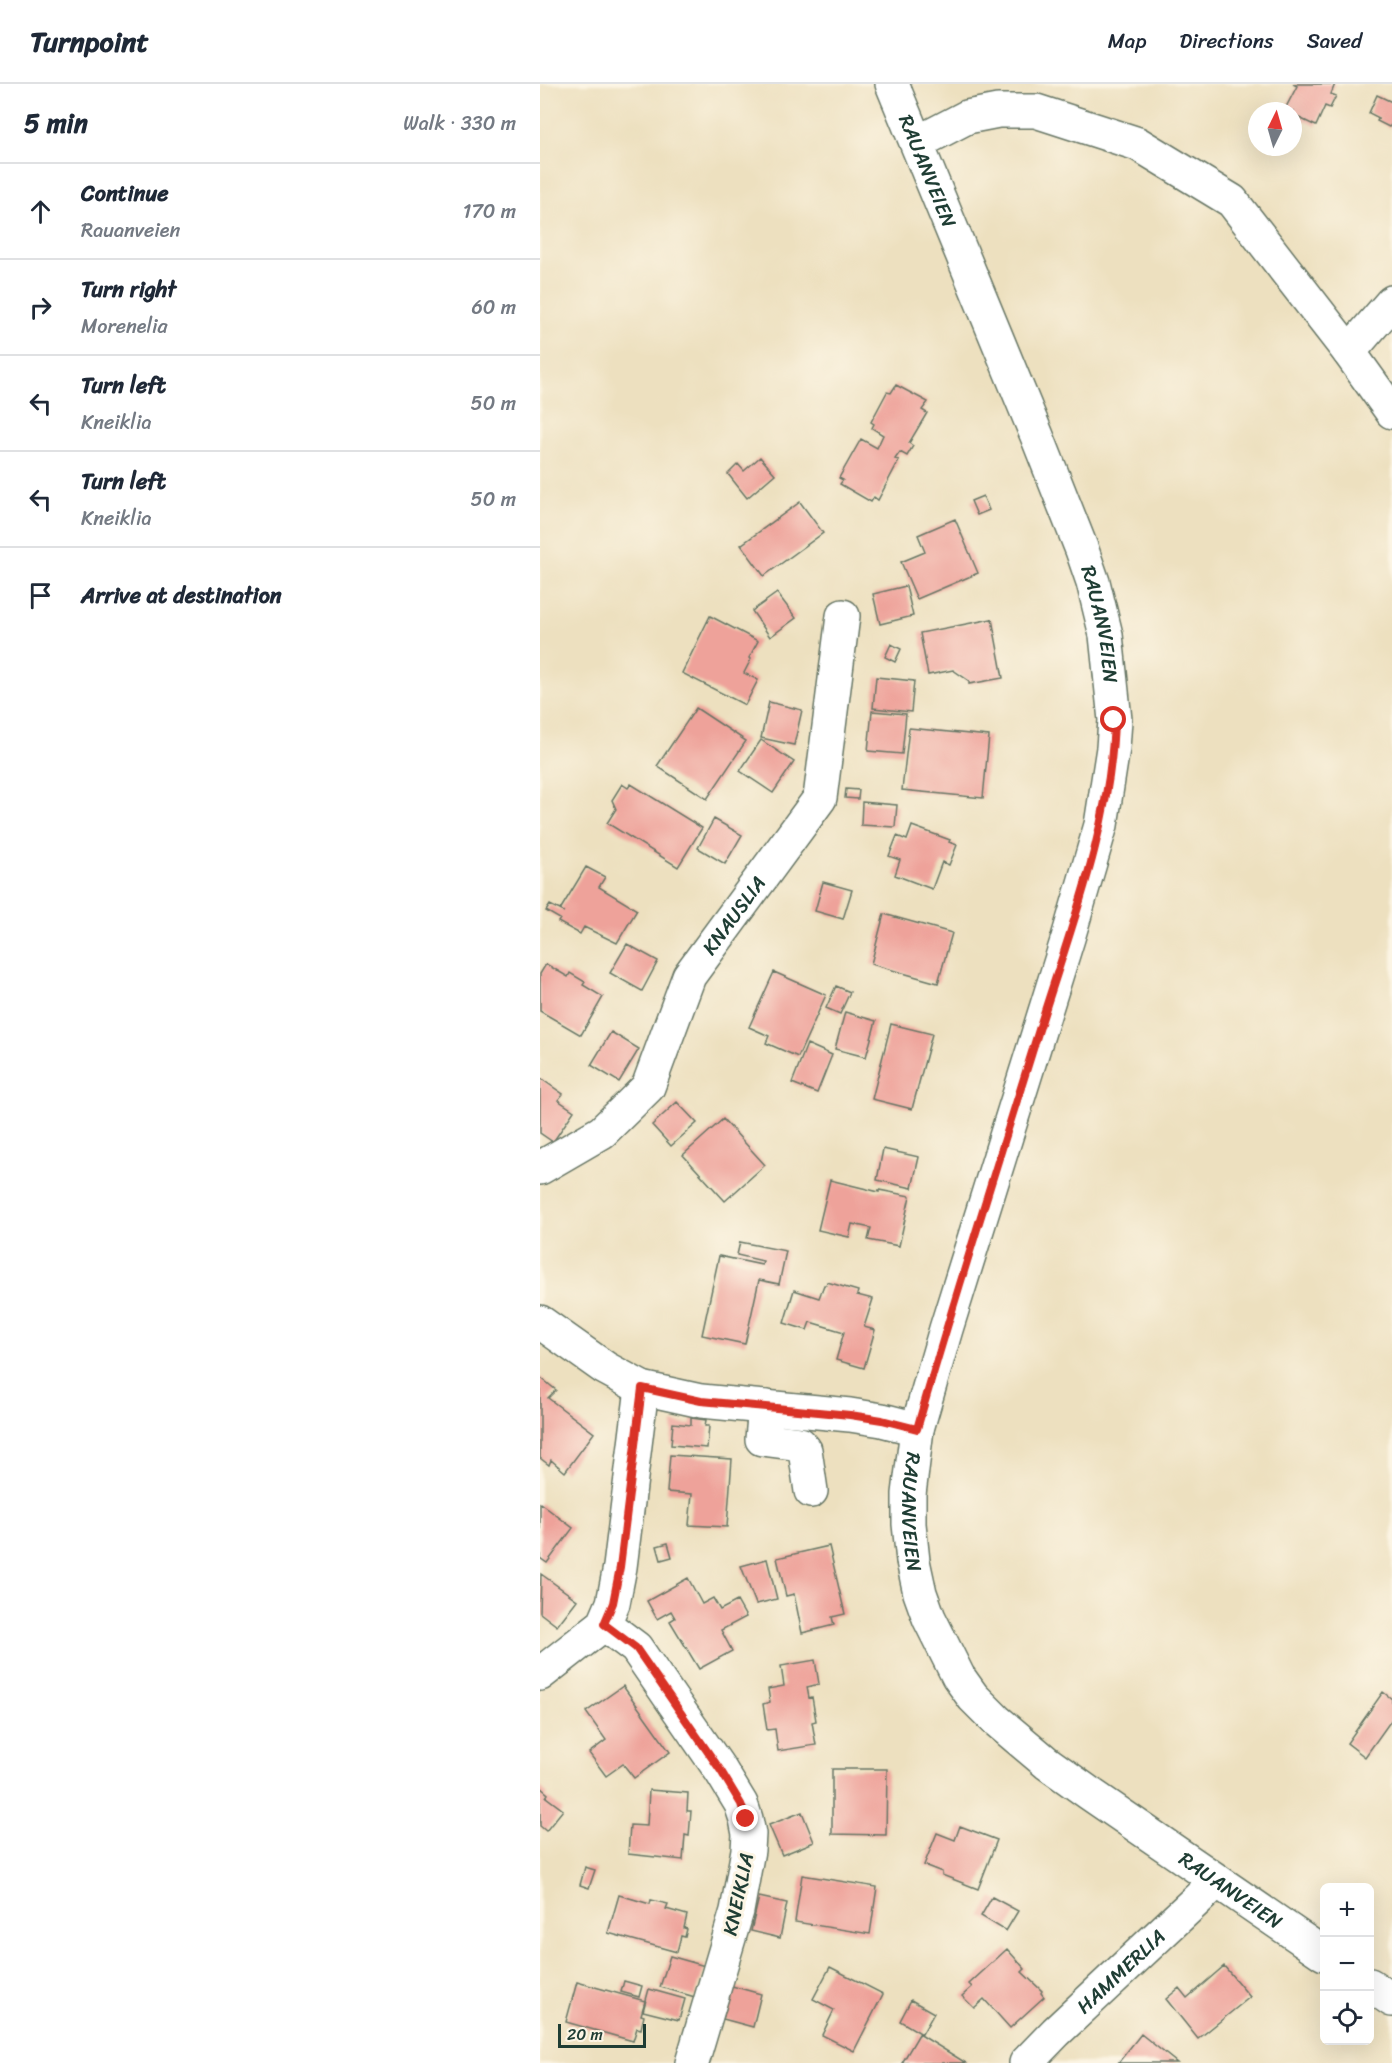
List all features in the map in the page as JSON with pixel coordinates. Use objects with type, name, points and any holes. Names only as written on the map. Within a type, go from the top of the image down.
[{"type":"street","name":"RAUANVEIEN","points":[[892,84],[1082,550],[1093,582],[1106,635],[1114,720],[1113,748],[1101,825],[917,1429],[909,1494],[913,1561],[920,1593],[929,1618],[958,1676],[996,1720],[1047,1762],[1320,1951]]},
{"type":"street","points":[[917,143],[967,117],[998,111],[1036,111],[1138,144],[1232,201],[1349,352],[1392,412]]},
{"type":"street","points":[[1349,352],[1392,302]]},
{"type":"street","name":"KNAUSLIA","points":[[540,1168],[602,1132],[648,1087],[689,976],[820,798],[843,616]]},
{"type":"street","points":[[540,1322],[606,1368],[642,1388],[701,1401],[850,1415],[917,1429]]},
{"type":"street","points":[[540,1674],[604,1624],[613,1603],[620,1567],[642,1388]]},
{"type":"street","points":[[765,1407],[762,1438],[800,1444],[805,1450],[811,1491]]},
{"type":"street","name":"KNEIKLIA","points":[[604,1624],[636,1648],[721,1771],[741,1804],[746,1819],[749,1834],[748,1850],[737,1911],[692,2063]]},
{"type":"street","name":"HAMMERLIA","points":[[1026,2063],[1217,1881]]},
{"type":"street","points":[[1374,1988],[1392,2000]]},
{"type":"building","points":[[1293,84],[1335,84],[1331,94],[1336,96],[1330,108],[1325,106],[1316,126],[1302,119],[1302,102],[1289,102],[1297,86]]},
{"type":"building","points":[[1377,95],[1392,102],[1392,124],[1389,127],[1377,121],[1379,118],[1369,113]]},
{"type":"building","points":[[896,385],[928,402],[922,410],[927,413],[909,443],[913,446],[907,456],[900,452],[895,459],[899,460],[878,500],[874,497],[871,502],[840,484],[843,480],[839,478],[861,439],[877,448],[883,435],[872,428],[874,424],[871,422],[887,392],[891,393]]},
{"type":"building","points":[[760,457],[775,474],[747,498],[728,474],[738,464],[744,471]]},
{"type":"building","points":[[983,496],[989,510],[977,515],[971,501]]},
{"type":"building","points":[[800,502],[823,533],[764,576],[741,545]]},
{"type":"building","points":[[955,519],[978,573],[917,599],[901,562],[925,552],[918,535]]},
{"type":"building","points":[[906,586],[913,616],[880,624],[873,594]]},
{"type":"building","points":[[777,593],[796,618],[770,637],[752,611]]},
{"type":"building","points":[[710,616],[758,641],[744,673],[758,680],[745,705],[682,673]]},
{"type":"building","points":[[992,619],[1003,678],[969,684],[969,681],[953,670],[928,675],[920,633]]},
{"type":"building","points":[[891,644],[901,649],[895,662],[885,657]]},
{"type":"building","points":[[876,677],[914,681],[911,712],[873,708]]},
{"type":"building","points":[[769,702],[802,710],[794,745],[761,738]]},
{"type":"building","points":[[696,708],[746,741],[707,799],[657,766]]},
{"type":"building","points":[[872,711],[906,714],[902,754],[868,751]]},
{"type":"building","points":[[909,728],[989,736],[983,798],[902,790]]},
{"type":"building","points":[[761,740],[794,762],[773,793],[740,771]]},
{"type":"building","points":[[622,784],[628,788],[631,784],[702,828],[678,867],[607,823],[616,809],[612,800]]},
{"type":"building","points":[[846,789],[859,790],[858,799],[845,798]]},
{"type":"building","points":[[862,802],[897,805],[895,827],[861,825]]},
{"type":"building","points":[[714,819],[742,835],[725,864],[698,848]]},
{"type":"building","points":[[912,826],[950,840],[949,842],[957,845],[949,865],[942,862],[932,889],[895,875],[900,860],[889,856],[897,836],[907,840]]},
{"type":"building","points":[[586,867],[605,877],[599,887],[637,910],[617,943],[584,927],[580,934],[558,922],[560,919],[546,911],[550,905],[560,910]]},
{"type":"building","points":[[823,882],[852,890],[843,919],[815,911]]},
{"type":"building","points":[[884,914],[952,933],[938,983],[871,964]]},
{"type":"building","points":[[627,944],[658,961],[642,991],[610,973]]},
{"type":"building","points":[[546,964],[568,977],[570,973],[585,982],[583,985],[603,997],[581,1035],[540,1011],[540,974]]},
{"type":"building","points":[[774,972],[826,995],[798,1057],[766,1043],[769,1036],[749,1027]]},
{"type":"building","points":[[836,986],[850,992],[840,1014],[826,1008]]},
{"type":"building","points":[[845,1012],[876,1021],[866,1057],[835,1049]]},
{"type":"building","points":[[891,1024],[932,1034],[912,1109],[872,1099]]},
{"type":"building","points":[[611,1032],[639,1049],[619,1082],[591,1065]]},
{"type":"building","points":[[807,1044],[832,1055],[817,1093],[792,1083]]},
{"type":"building","points":[[540,1078],[563,1094],[558,1100],[574,1111],[553,1142],[540,1133]]},
{"type":"building","points":[[677,1102],[697,1123],[671,1146],[652,1125]]},
{"type":"building","points":[[723,1119],[765,1165],[725,1201],[683,1155]]},
{"type":"building","points":[[883,1149],[919,1157],[912,1188],[877,1180]]},
{"type":"building","points":[[830,1180],[879,1192],[879,1190],[910,1196],[899,1246],[868,1240],[871,1228],[852,1224],[849,1237],[818,1230]]},
{"type":"building","points":[[740,1242],[786,1251],[779,1284],[759,1280],[745,1344],[702,1335],[719,1256],[762,1265],[763,1261],[737,1255]]},
{"type":"building","points":[[827,1282],[858,1291],[857,1295],[873,1299],[864,1327],[875,1330],[864,1368],[836,1360],[844,1332],[810,1322],[807,1330],[784,1323],[794,1290],[819,1298]]},
{"type":"building","points":[[540,1377],[556,1390],[548,1398],[594,1433],[565,1472],[551,1460],[549,1465],[540,1458]]},
{"type":"building","points":[[691,1418],[706,1420],[705,1426],[709,1426],[707,1448],[671,1445],[673,1423],[691,1425]]},
{"type":"building","points":[[670,1455],[732,1459],[727,1527],[689,1525],[692,1494],[667,1492]]},
{"type":"building","points":[[540,1503],[573,1528],[547,1563],[540,1558]]},
{"type":"building","points":[[668,1543],[672,1557],[661,1560],[657,1546]]},
{"type":"building","points":[[829,1546],[845,1614],[832,1617],[834,1625],[802,1633],[794,1594],[786,1596],[777,1558]]},
{"type":"building","points":[[767,1559],[777,1599],[756,1604],[741,1566]]},
{"type":"building","points":[[541,1574],[577,1600],[557,1626],[540,1613]]},
{"type":"building","points":[[688,1578],[702,1604],[713,1598],[720,1610],[737,1601],[746,1617],[721,1630],[732,1651],[699,1669],[670,1621],[675,1618],[671,1611],[657,1619],[647,1601]]},
{"type":"building","points":[[815,1660],[819,1684],[807,1687],[809,1698],[812,1697],[816,1721],[812,1722],[816,1745],[778,1751],[775,1729],[767,1730],[763,1704],[770,1702],[768,1689],[784,1686],[781,1666]]},
{"type":"building","points":[[623,1686],[670,1752],[634,1778],[623,1764],[606,1776],[589,1753],[606,1740],[586,1712]]},
{"type":"building","points":[[1383,1692],[1392,1699],[1392,1719],[1365,1757],[1347,1743]]},
{"type":"building","points":[[832,1769],[887,1769],[886,1835],[832,1834]]},
{"type":"building","points":[[540,1787],[548,1794],[546,1797],[563,1810],[546,1831],[540,1826]]},
{"type":"building","points":[[649,1790],[688,1793],[687,1811],[691,1811],[689,1836],[685,1835],[683,1860],[628,1854],[630,1825],[647,1826]]},
{"type":"building","points":[[802,1812],[814,1842],[782,1855],[769,1825]]},
{"type":"building","points":[[960,1826],[997,1840],[978,1889],[942,1875],[942,1872],[924,1865],[937,1833],[955,1840]]},
{"type":"building","points":[[585,1867],[595,1870],[589,1888],[580,1885]]},
{"type":"building","points":[[802,1875],[877,1887],[870,1934],[795,1922]]},
{"type":"building","points":[[619,1895],[650,1904],[651,1900],[668,1904],[666,1909],[687,1915],[684,1928],[687,1929],[685,1937],[681,1936],[677,1952],[608,1933]]},
{"type":"building","points":[[759,1897],[787,1903],[780,1938],[751,1931]]},
{"type":"building","points":[[992,1897],[1018,1911],[1006,1931],[981,1916]]},
{"type":"building","points":[[1007,1949],[1025,1969],[1022,1972],[1042,1991],[1044,1997],[1010,2028],[984,1999],[974,2008],[962,1996],[972,1987],[969,1984]]},
{"type":"building","points":[[670,1956],[705,1966],[695,1997],[660,1987]]},
{"type":"building","points":[[1224,1966],[1250,1997],[1198,2039],[1166,1999],[1179,1988],[1187,1998]]},
{"type":"building","points":[[830,1967],[883,1994],[854,2051],[822,2035],[834,2010],[813,1999]]},
{"type":"building","points":[[624,1981],[642,1986],[639,1997],[621,1992]]},
{"type":"building","points":[[577,1982],[645,2001],[641,2015],[644,2016],[641,2029],[637,2028],[633,2041],[566,2022]]},
{"type":"building","points":[[732,1986],[761,1994],[753,2027],[723,2019]]},
{"type":"building","points":[[649,1989],[685,1999],[679,2020],[643,2011]]},
{"type":"building","points":[[911,2000],[934,2013],[922,2034],[900,2021]]},
{"type":"building","points":[[919,2034],[966,2063],[902,2063]]},
{"type":"building","points":[[1141,2034],[1177,2063],[1118,2063]]},
{"type":"route","points":[[746,1819],[741,1804],[721,1771],[636,1648],[604,1624],[613,1603],[620,1567],[642,1388],[701,1401],[850,1415],[917,1429],[1101,825],[1107,798],[1114,720]]}]
